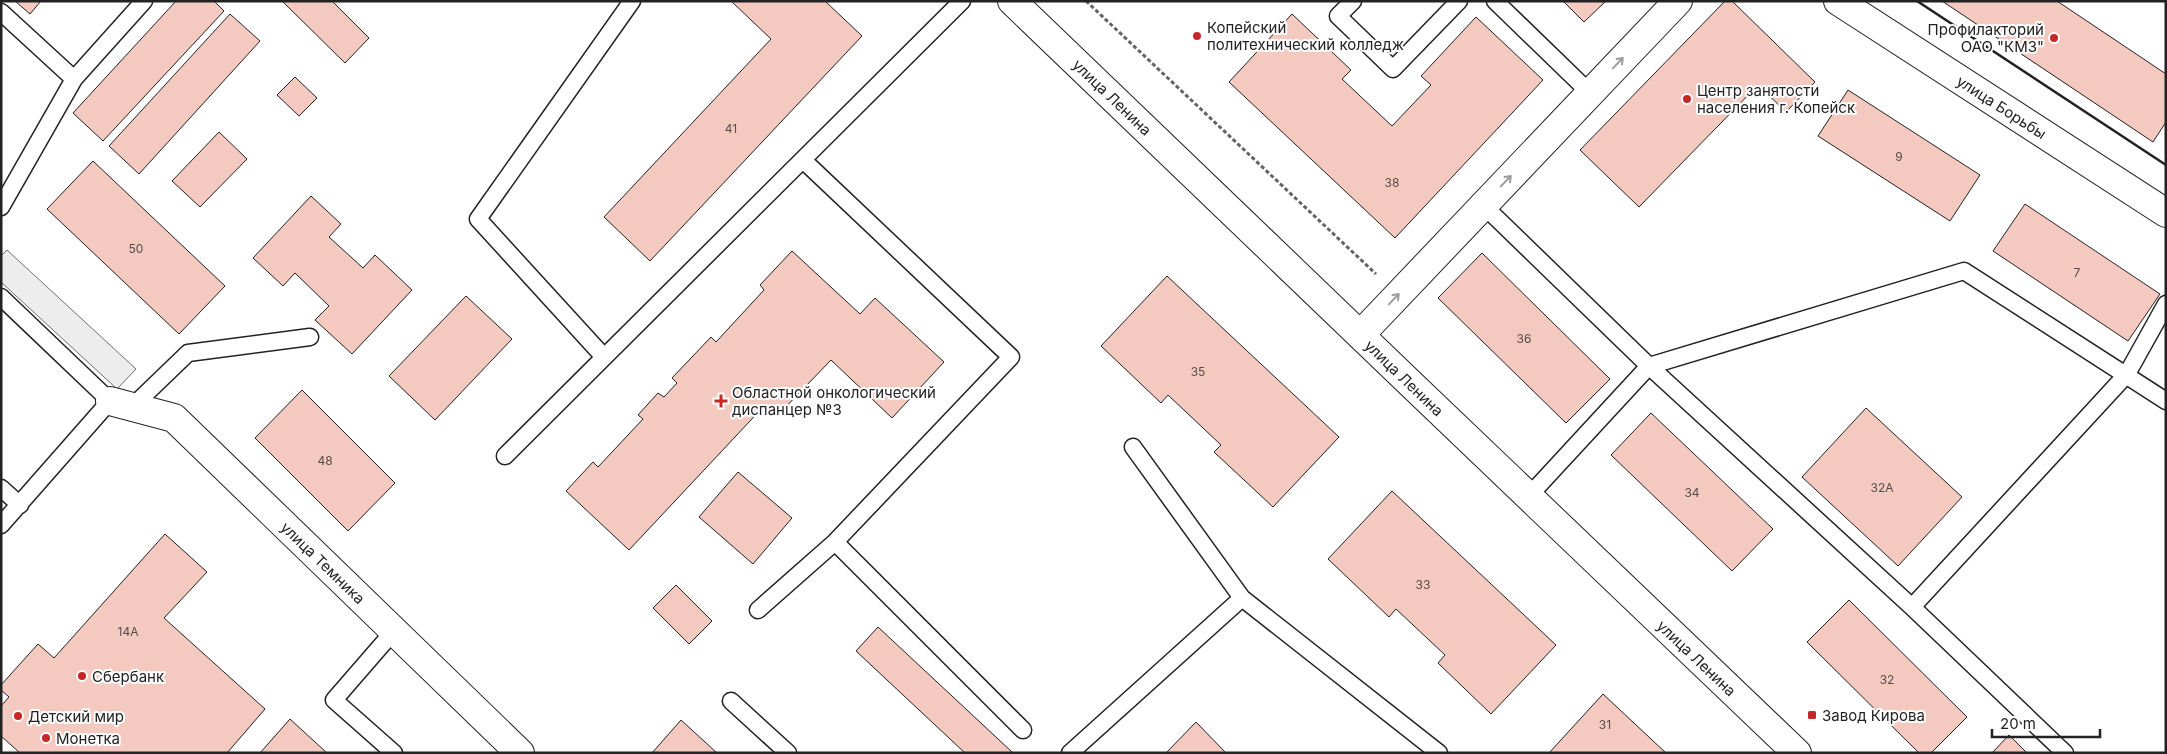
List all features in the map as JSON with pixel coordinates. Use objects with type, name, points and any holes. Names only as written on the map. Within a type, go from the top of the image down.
[{"type":"street","name":"улица Ленина","points":[[1012,1],[1361,334],[1527,498],[1797,753]]},
{"type":"street","points":[[1361,334],[1678,1]]},
{"type":"street","name":"улица Борьбы","points":[[1838,1],[2166,213]]},
{"type":"street","name":"улица Темника","points":[[121,404],[174,418],[520,753]]},
{"type":"lane","points":[[1,206],[74,79],[144,1]]},
{"type":"lane","points":[[604,357],[478,218],[632,1]]},
{"type":"lane","points":[[505,456],[962,1]]},
{"type":"lane","points":[[1353,1],[1338,16],[1393,70],[1459,1]]},
{"type":"lane","points":[[1495,1],[1590,93]]},
{"type":"lane","points":[[1,12],[74,79]]},
{"type":"lane","points":[[758,610],[835,542],[1011,357],[803,160]]},
{"type":"lane","points":[[1483,205],[1649,366],[1912,607],[2065,753]]},
{"type":"lane","points":[[1527,498],[1649,366],[1964,271],[2166,401]]},
{"type":"lane","points":[[1,297],[121,404]]},
{"type":"lane","points":[[1912,607],[2126,374],[2166,304]]},
{"type":"lane","points":[[1,525],[121,404],[188,353],[310,337]]},
{"type":"lane","points":[[1133,447],[1242,598],[1439,753]]},
{"type":"lane","points":[[1,488],[20,505]]},
{"type":"lane","points":[[835,542],[1023,730]]},
{"type":"lane","points":[[1070,753],[1242,598]]},
{"type":"lane","points":[[393,632],[334,700],[394,753]]},
{"type":"lane","points":[[732,701],[788,753]]},
{"type":"path","points":[[1086,1],[1398,295]]},
{"type":"shaded area","points":[[7,250],[136,369],[117,389],[1,282],[1,256]]},
{"type":"building","points":[[15,1],[41,1],[30,14]]},
{"type":"building","points":[[176,1],[214,1],[224,11],[103,141],[73,113]]},
{"type":"building","points":[[282,1],[332,1],[369,38],[345,63]]},
{"type":"building","points":[[731,1],[825,1],[862,36],[650,261],[604,217],[771,39]]},
{"type":"building","points":[[1563,1],[1606,1],[1584,22]]},
{"type":"building","name":"Центр занятости населения г. Копейск","points":[[1725,1],[1732,1],[1815,82],[1786,112],[1758,85],[1639,207],[1580,150]]},
{"type":"building","name":"Профилакторий ОАО \"КМЗ\"","points":[[1942,1],[2057,1],[2166,74],[2166,122],[2153,142]]},
{"type":"building","points":[[230,14],[260,41],[139,174],[109,146]]},
{"type":"building","points":[[1292,14],[1351,70],[1342,79],[1392,126],[1431,85],[1421,76],[1476,17],[1543,80],[1395,238],[1229,82]]},
{"type":"building","points":[[295,77],[317,98],[299,116],[277,95]]},
{"type":"building","points":[[1848,90],[1980,175],[1950,221],[1818,136]]},
{"type":"building","points":[[219,132],[247,159],[200,207],[172,181]]},
{"type":"building","points":[[93,161],[225,286],[179,334],[47,209]]},
{"type":"building","points":[[311,196],[341,224],[329,237],[363,268],[375,255],[412,290],[352,354],[315,320],[329,306],[295,273],[283,286],[253,258]]},
{"type":"building","points":[[2025,204],[2160,294],[2128,341],[1993,251]]},
{"type":"building","name":"Областной онкологический диспанцер №3","points":[[792,251],[860,314],[875,298],[944,362],[892,418],[831,360],[777,416],[765,405],[629,550],[566,491],[593,462],[598,467],[643,419],[638,415],[658,393],[664,397],[677,383],[672,378],[711,337],[716,342],[764,290],[760,285]]},
{"type":"building","points":[[1482,253],[1610,379],[1566,423],[1438,298]]},
{"type":"building","points":[[1167,276],[1339,437],[1273,507],[1214,452],[1221,445],[1168,395],[1161,403],[1101,346]]},
{"type":"building","points":[[466,296],[512,339],[435,420],[389,376]]},
{"type":"building","points":[[302,390],[395,483],[348,531],[255,438]]},
{"type":"building","points":[[1866,408],[1962,497],[1898,566],[1802,477]]},
{"type":"building","points":[[1651,413],[1773,529],[1732,571],[1611,455]]},
{"type":"building","points":[[738,472],[792,518],[753,564],[699,517]]},
{"type":"building","points":[[1392,491],[1556,645],[1491,714],[1438,663],[1445,655],[1396,609],[1389,617],[1328,559]]},
{"type":"building","points":[[165,534],[207,572],[164,618],[265,709],[227,753],[20,753],[1,736],[1,706],[9,697],[1,690],[1,685],[38,644],[54,658]]},
{"type":"building","points":[[676,585],[712,621],[689,644],[653,608]]},
{"type":"building","points":[[1849,600],[1967,717],[1931,753],[1919,753],[1807,642]]},
{"type":"building","points":[[878,627],[1012,753],[965,753],[856,651]]},
{"type":"building","points":[[1603,694],[1666,753],[1549,753]]},
{"type":"building","points":[[290,719],[327,753],[260,753]]},
{"type":"building","points":[[681,720],[717,753],[652,753]]},
{"type":"building","points":[[1196,722],[1226,753],[1166,753]]},
{"type":"building","points":[[2009,735],[2027,753],[1992,753]]},
{"type":"wall","points":[[1917,1],[2166,165]]},
{"type":"place","name":"Копейский политехнический колледж","points":[[1197,36]]},
{"type":"place","name":"Профилакторий ОАО \"КМЗ\"","points":[[2054,38]]},
{"type":"place","name":"Центр занятости населения г. Копейск","points":[[1687,99]]},
{"type":"place","name":"Областной онкологический диспанцер №3","points":[[721,401]]},
{"type":"place","name":"Сбербанк","points":[[82,676]]},
{"type":"place","name":"Завод Кирова","points":[[1812,715]]},
{"type":"place","name":"Детский мир","points":[[18,716]]},
{"type":"place","name":"Монетка","points":[[46,738]]}]
